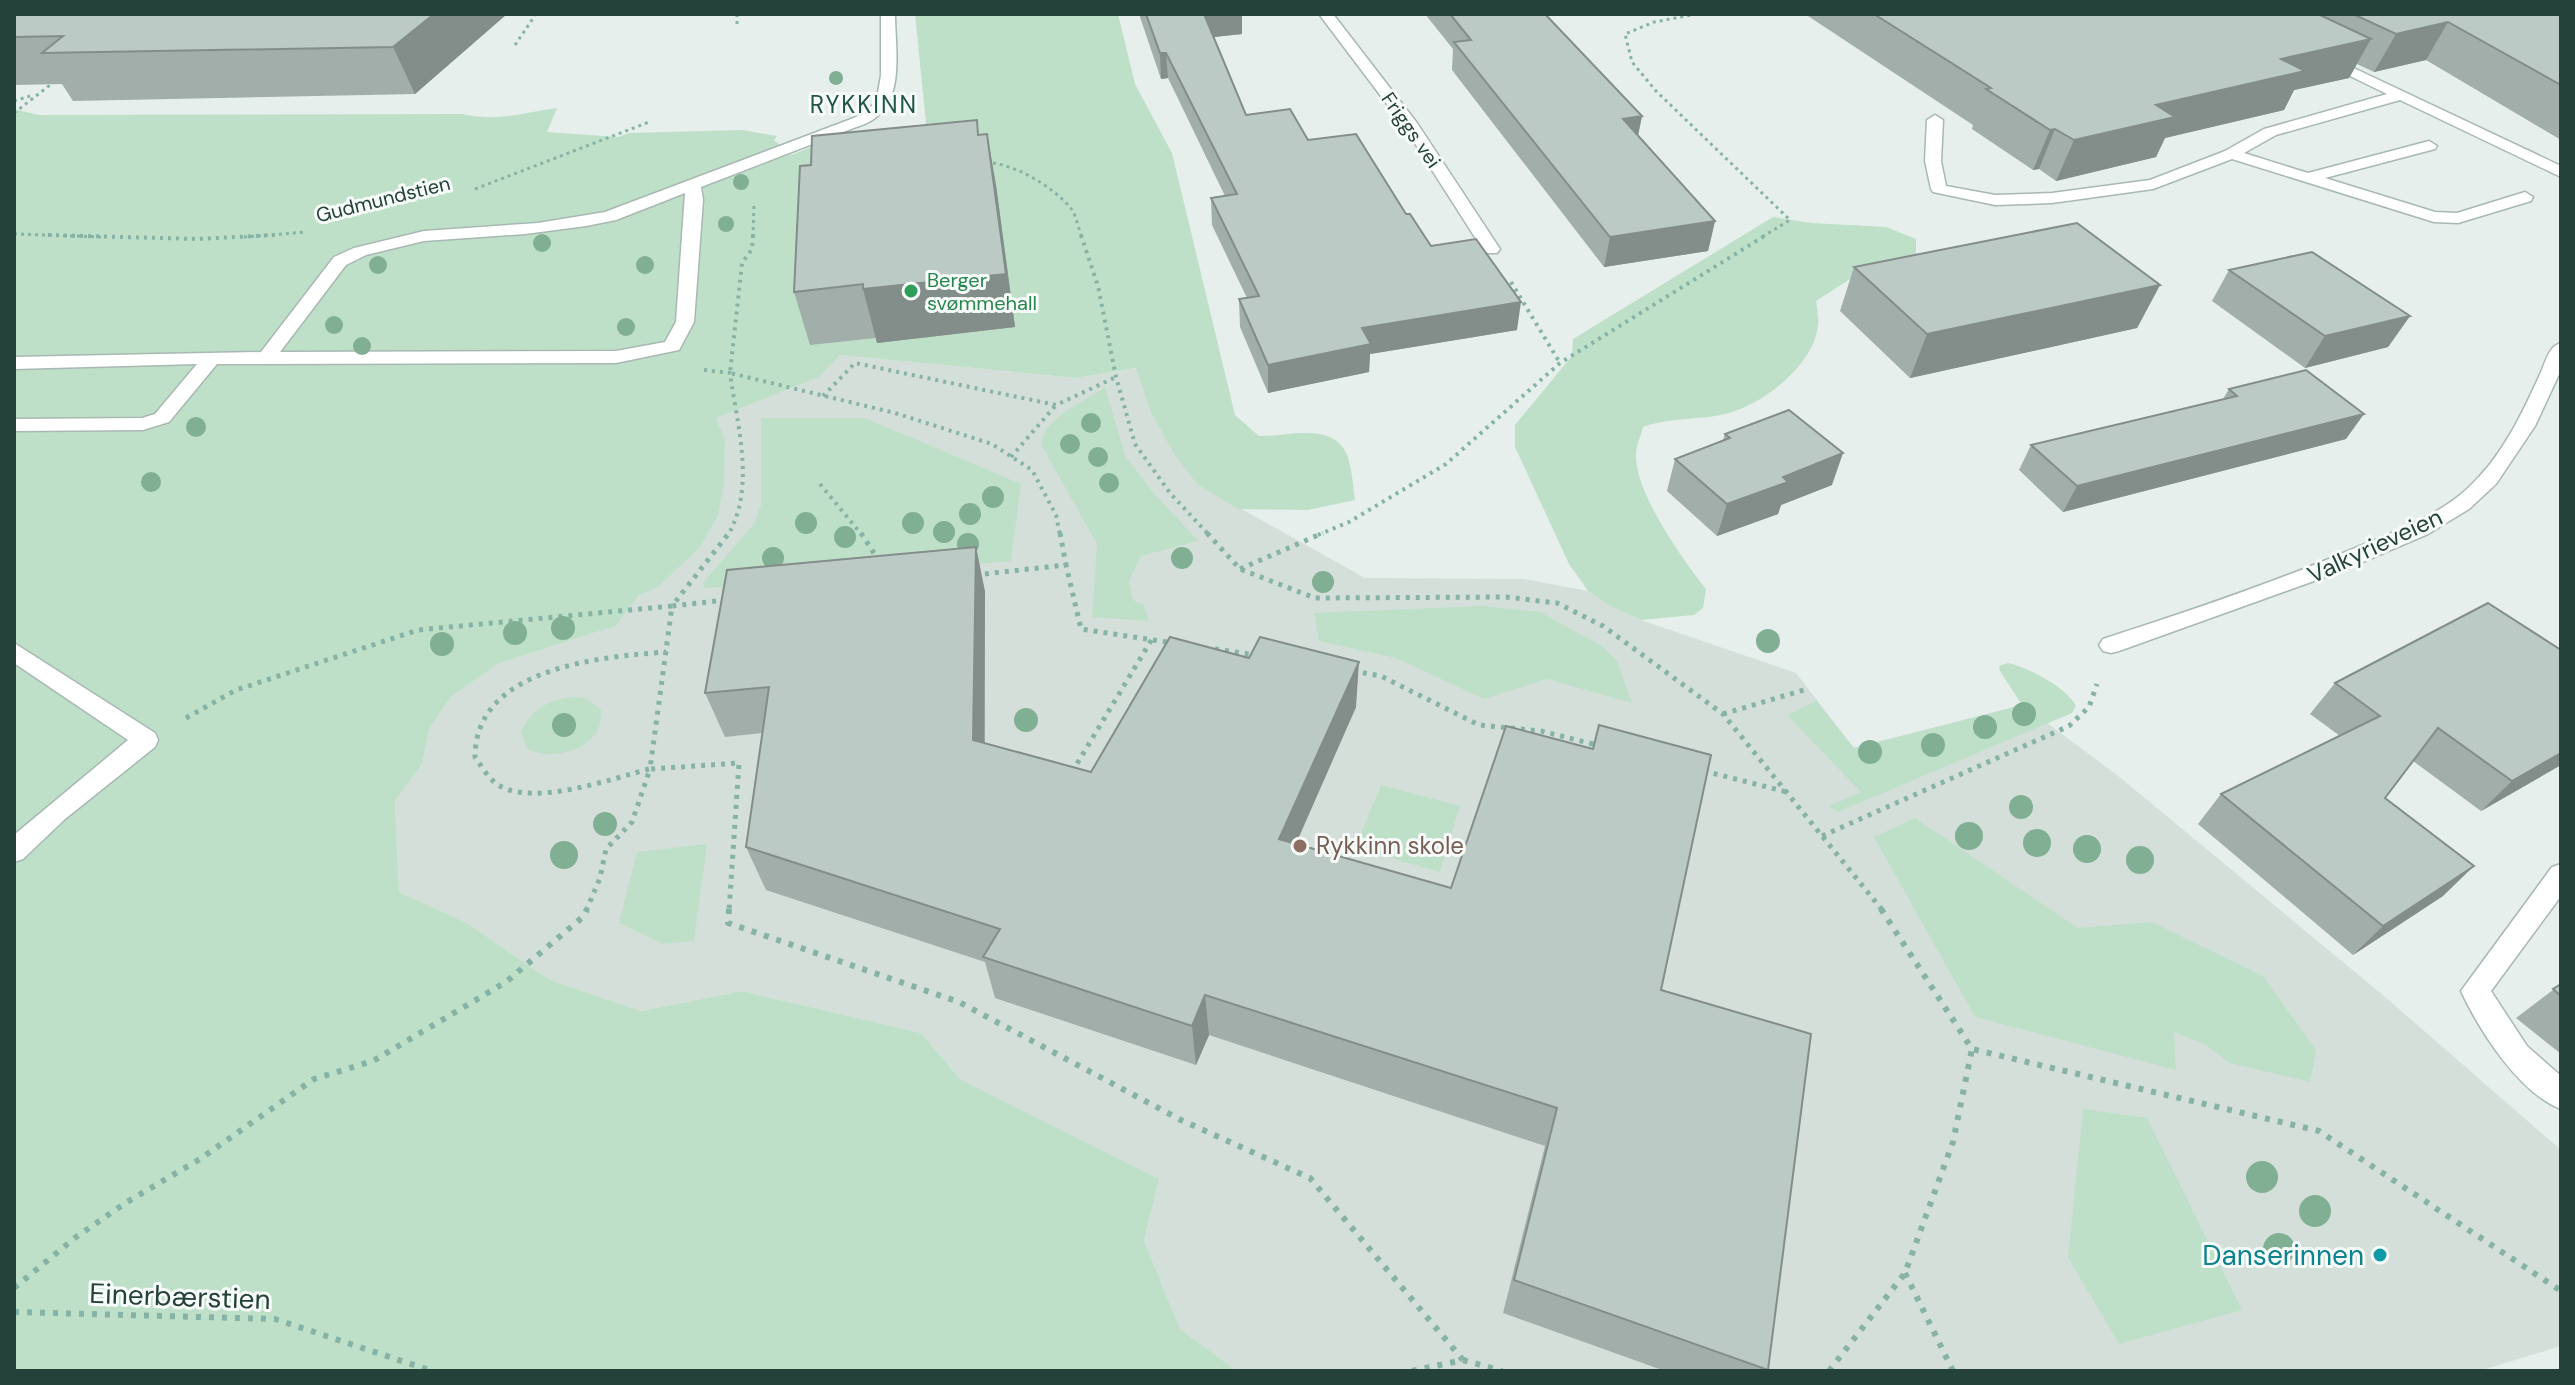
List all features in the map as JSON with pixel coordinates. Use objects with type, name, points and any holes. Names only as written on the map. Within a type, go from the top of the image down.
[{"type":"street","points":[[266,358],[340,261],[356,252],[413,236],[573,224],[610,216],[750,160],[859,121],[883,103],[887,80],[888,14]]},
{"type":"street","name":"Friggs vei","points":[[1326,14],[1412,126],[1491,249]]},
{"type":"street","points":[[2305,48],[2561,172]]},
{"type":"street","points":[[1935,120],[1933,161],[1939,189],[1995,200],[2052,198],[2153,184],[2231,154],[2270,132],[2401,95]]},
{"type":"street","points":[[2310,177],[2429,146]]},
{"type":"street","points":[[2231,154],[2434,217],[2458,218],[2525,197]]},
{"type":"street","points":[[14,363],[212,358],[616,357],[672,346],[685,322],[695,200],[692,185]]},
{"type":"street","name":"Valkyrieveien","points":[[2111,645],[2293,584],[2431,525],[2475,494],[2499,464],[2534,409],[2561,349]]},
{"type":"street","points":[[14,425],[143,424],[162,418],[212,358]]},
{"type":"street","points":[[14,651],[146,740],[56,812],[14,851]]},
{"type":"street","points":[[2561,875],[2475,991],[2517,1056],[2561,1095]]},
{"type":"path","points":[[515,45],[536,14]]},
{"type":"path","points":[[737,14],[737,28]]},
{"type":"path","points":[[1240,569],[1349,522],[1446,464],[1560,363],[1790,220],[1656,91],[1632,62],[1625,34],[1654,22],[1697,14]]},
{"type":"path","points":[[14,113],[34,94],[55,81]]},
{"type":"path","points":[[14,101],[34,94]]},
{"type":"path","name":"Gudmundstien","points":[[469,192],[649,122]]},
{"type":"path","points":[[976,160],[1006,164],[1042,184],[1072,209],[1098,286],[1116,377],[1135,444],[1170,493],[1240,569],[1315,598],[1506,597],[1557,603],[1603,626],[1723,714],[1893,924],[1972,1049],[1953,1142],[1905,1273],[1829,1371]]},
{"type":"path","points":[[14,1288],[88,1228],[200,1159],[314,1079],[373,1061],[506,982],[584,916],[600,878],[606,849],[632,822],[650,769],[672,606],[718,550],[739,514],[741,472],[730,373],[742,263],[752,249],[754,203],[760,192]]},
{"type":"path","name":"Gudmundstien","points":[[14,234],[193,239],[269,237],[311,231]]},
{"type":"path","points":[[1491,249],[1560,363]]},
{"type":"path","points":[[672,346],[703,370],[730,373],[895,413],[992,444],[1032,470],[1056,515],[1081,629],[1182,644]]},
{"type":"path","points":[[823,396],[855,363],[1056,405]]},
{"type":"path","points":[[1011,457],[1056,405],[1116,377]]},
{"type":"path","points":[[820,484],[854,523],[883,570]]},
{"type":"path","points":[[963,576],[1066,565]]},
{"type":"path","points":[[146,740],[236,690],[418,630],[734,599]]},
{"type":"path","points":[[1069,777],[1152,639]]},
{"type":"path","points":[[1822,836],[2069,726],[2089,707],[2111,645]]},
{"type":"path","points":[[1211,648],[1270,657]]},
{"type":"path","points":[[666,652],[599,659],[541,676],[516,687],[499,698],[479,725],[475,757],[500,786],[526,793],[574,787],[650,769],[739,763],[728,923],[959,1002],[1181,1120],[1310,1178],[1463,1360]]},
{"type":"path","points":[[1341,669],[1381,676],[1479,725],[1541,731],[1603,746]]},
{"type":"path","points":[[1723,714],[1807,689]]},
{"type":"path","points":[[1695,769],[1787,792]]},
{"type":"path","points":[[1972,1049],[2319,1131],[2561,1291]]},
{"type":"path","points":[[1905,1273],[1953,1371]]},
{"type":"path","name":"Einerbærstien","points":[[14,1312],[275,1319],[432,1371]]},
{"type":"path","points":[[1412,1371],[1463,1360],[1502,1371]]},
{"type":"shaded area","name":"Rykkinn skole","points":[[840,355],[1076,378],[1137,368],[1150,410],[1197,484],[1365,578],[1524,579],[1588,591],[1608,605],[1641,620],[1796,673],[1854,748],[2023,705],[2117,775],[2384,996],[2561,1150],[2561,1346],[2479,1371],[1237,1371],[1180,1329],[1144,1240],[1159,1179],[960,1079],[921,1033],[742,991],[641,1011],[550,980],[467,923],[399,892],[395,801],[422,764],[430,727],[451,697],[499,663],[616,626],[639,595],[657,588],[716,418],[819,377]]},
{"type":"green space","points":[[915,14],[1118,14],[1135,84],[1172,153],[1235,415],[1259,436],[1320,434],[1340,444],[1347,455],[1355,500],[1308,510],[1238,509],[1197,484],[1174,454],[1150,410],[1136,368],[1076,378],[840,355],[819,377],[716,418],[725,440],[724,483],[718,516],[699,548],[657,588],[639,595],[616,626],[499,663],[451,697],[430,727],[422,764],[395,801],[399,892],[467,923],[550,980],[641,1011],[742,991],[921,1033],[960,1079],[1159,1179],[1144,1240],[1180,1329],[1237,1371],[14,1371],[14,109],[39,115],[462,114],[487,117],[557,108],[547,132],[618,137],[629,133],[742,130],[777,136],[774,140],[791,155],[834,138],[928,143]]},
{"type":"green space","points":[[1773,217],[1811,223],[1886,227],[1916,239],[1916,254],[1888,268],[1850,279],[1816,301],[1818,326],[1808,353],[1787,378],[1761,398],[1725,414],[1643,427],[1636,458],[1644,490],[1674,545],[1706,589],[1703,608],[1694,615],[1641,620],[1608,605],[1588,591],[1569,564],[1515,447],[1515,425],[1572,356],[1573,339]]},
{"type":"green space","points":[[1105,387],[1125,455],[1151,490],[1198,541],[1141,556],[1129,581],[1133,600],[1144,605],[1149,621],[1092,617],[1097,544],[1041,444],[1049,426],[1057,418]]},
{"type":"green space","points":[[761,418],[865,418],[1021,484],[1011,561],[704,587],[705,580],[754,524],[761,505]]},
{"type":"green space","points":[[1483,606],[1540,612],[1602,646],[1617,661],[1632,703],[1547,679],[1484,699],[1396,658],[1319,641],[1314,613]]},
{"type":"green space","points":[[2008,663],[2056,685],[2076,706],[2072,713],[1838,812],[1829,806],[1861,792],[1787,715],[1816,701],[1854,748],[2022,705],[2000,671],[1999,666]]},
{"type":"green space","points":[[573,697],[586,698],[601,710],[595,734],[576,749],[564,753],[538,753],[527,749],[521,732],[530,717],[549,703]]},
{"type":"green space","points":[[1381,785],[1460,806],[1440,872],[1355,848]]},
{"type":"green space","points":[[1915,818],[2078,928],[2152,922],[2263,976],[2316,1050],[2310,1082],[2229,1063],[2205,1044],[2174,1032],[2176,1070],[1975,1017],[1874,837]]},
{"type":"green space","points":[[707,844],[694,941],[663,944],[619,923],[637,852]]},
{"type":"green space","points":[[2083,1109],[2147,1118],[2242,1310],[2119,1344],[2068,1257]]},
{"type":"building","points":[[14,14],[434,14],[393,47],[42,53],[63,36],[14,37]]},
{"type":"building","points":[[1146,14],[1204,14],[1246,115],[1290,109],[1308,140],[1356,134],[1406,214],[1410,214],[1431,246],[1476,239],[1521,302],[1362,328],[1371,344],[1268,365],[1239,299],[1259,296],[1211,198],[1237,194],[1166,53],[1160,53]]},
{"type":"building","points":[[1450,14],[1545,14],[1642,116],[1623,119],[1715,221],[1610,237],[1454,42],[1471,40]]},
{"type":"building","points":[[1874,14],[2318,14],[2371,39],[2281,59],[2305,71],[2156,105],[2175,117],[2074,140],[2055,129],[2050,130],[1986,89],[1991,88]]},
{"type":"building","points":[[2353,14],[2561,14],[2561,85],[2448,22],[2396,34]]},
{"type":"building","name":"Berger svømmehall","points":[[977,120],[978,135],[987,134],[1006,274],[863,289],[863,284],[794,292],[800,166],[811,165],[812,136]]},
{"type":"building","points":[[2077,223],[2160,285],[1927,334],[1854,267]]},
{"type":"building","points":[[2312,252],[2410,316],[2325,336],[2229,270]]},
{"type":"building","points":[[2306,370],[2364,414],[2077,486],[2031,445],[2237,396],[2229,389]]},
{"type":"building","points":[[1789,410],[1843,453],[1783,477],[1788,482],[1727,504],[1675,459],[1730,438],[1725,434]]},
{"type":"building","points":[[976,547],[973,740],[1091,772],[1170,637],[1249,658],[1260,637],[1359,662],[1279,839],[1451,888],[1506,726],[1593,749],[1599,725],[1711,755],[1661,990],[1811,1034],[1768,1370],[1514,1280],[1557,1108],[1205,995],[1192,1026],[983,957],[1000,929],[746,847],[769,687],[705,693],[727,570]]},
{"type":"building","points":[[2488,603],[2561,650],[2561,753],[2512,781],[2438,728],[2385,798],[2474,866],[2383,926],[2221,794],[2380,716],[2335,683]]},
{"type":"building","points":[[2561,984],[2561,996],[2553,989]]},
{"type":"place","name":"Berger svømmehall","points":[[911,291]]},
{"type":"place","name":"Rykkinn skole","points":[[1300,846]]},
{"type":"place","name":"Danserinnen","points":[[2380,1255]]},
{"type":"district","name":"RYKKINN","points":[[864,105]]}]
